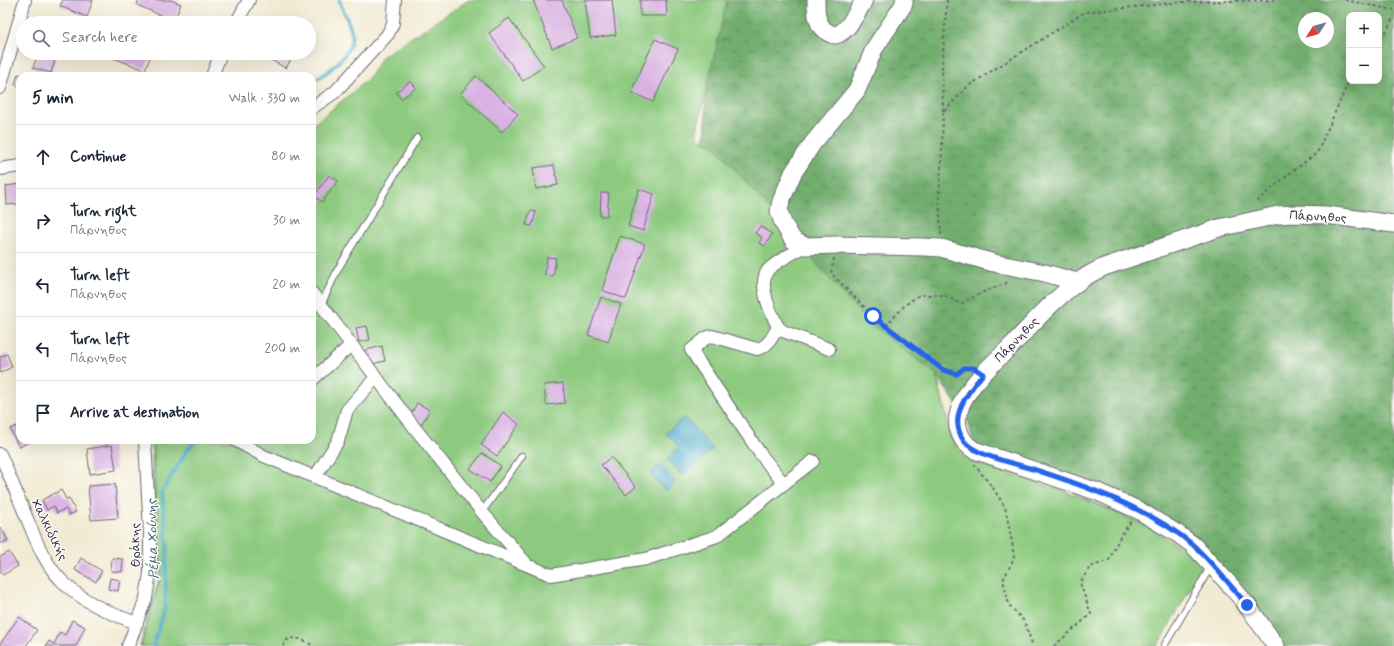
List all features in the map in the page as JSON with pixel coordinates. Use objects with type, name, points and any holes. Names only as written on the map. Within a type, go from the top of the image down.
[{"type":"main road","points":[[816,0],[816,14],[819,24],[828,33],[840,34],[846,28],[864,0]]},
{"type":"main road","points":[[904,0],[904,4],[874,49],[856,90],[813,143],[793,173],[781,201],[779,211],[783,223],[793,240],[805,246],[836,245],[941,248],[994,263],[1045,273],[1077,282]]},
{"type":"main road","name":"Πάρνηθος","points":[[1276,646],[1247,605],[1212,565],[1193,545],[1178,534],[1138,510],[1098,492],[1039,471],[978,452],[969,446],[961,436],[957,417],[966,396],[983,374],[1049,306],[1077,282],[1104,267],[1220,228],[1263,218],[1294,214],[1326,215],[1394,224]]},
{"type":"street","points":[[20,16],[24,0]]},
{"type":"street","points":[[240,16],[249,0]]},
{"type":"street","points":[[316,105],[335,92],[388,34],[393,23],[395,0]]},
{"type":"street","points":[[0,88],[16,29]]},
{"type":"street","points":[[214,72],[219,60]]},
{"type":"street","points":[[0,169],[16,167]]},
{"type":"street","points":[[805,246],[773,265],[767,271],[763,285],[765,294],[778,327],[783,331],[829,349]]},
{"type":"street","points":[[316,298],[414,428],[482,512],[527,564]]},
{"type":"street","points":[[778,327],[766,345],[762,348],[753,348],[712,336],[706,338],[691,350],[759,452],[784,484]]},
{"type":"street","points":[[316,376],[351,345]]},
{"type":"street","points":[[314,477],[338,441],[347,410],[376,377]]},
{"type":"street","name":"Θράκης","points":[[128,646],[146,598],[150,573],[150,533],[144,444]]},
{"type":"street","points":[[246,444],[264,456],[551,574],[646,559],[717,536],[814,461]]},
{"type":"street","name":"Χαλκιδικής","points":[[0,454],[41,550],[55,573],[72,590],[85,599],[100,608],[137,623]]},
{"type":"lane","points":[[321,305],[338,269],[417,138]]},
{"type":"lane","points":[[482,512],[522,456]]},
{"type":"lane","points":[[1164,646],[1212,565]]},
{"type":"path","points":[[941,248],[939,198],[942,150],[942,64],[946,0]]},
{"type":"path","points":[[942,112],[968,86],[1085,12],[1183,2],[1274,0]]},
{"type":"path","points":[[1345,0],[1394,10]]},
{"type":"path","points":[[1382,38],[1394,17]]},
{"type":"path","points":[[1257,201],[1290,173],[1317,153],[1347,84]]},
{"type":"path","points":[[836,245],[832,273],[873,316],[943,370],[957,374],[964,368],[974,368],[983,374]]},
{"type":"path","points":[[886,326],[906,305],[919,295],[944,295],[961,304],[982,293],[1005,284],[1021,268]]},
{"type":"path","points":[[978,452],[972,456],[972,462],[993,488],[1005,507],[1014,559],[1003,580],[1009,605],[1024,621],[1032,646]]},
{"type":"path","points":[[1054,646],[1091,614],[1080,583],[1090,567],[1109,560],[1120,537],[1138,510]]},
{"type":"path","points":[[283,646],[284,643],[290,638],[299,638],[314,646]]},
{"type":"green space","points":[[469,0],[727,0],[697,130],[699,139],[714,145],[867,322],[936,374],[951,437],[961,453],[973,462],[1067,492],[1145,525],[1186,550],[1199,563],[1200,570],[1198,575],[1157,646],[141,646],[162,574],[153,444],[316,444],[316,123],[368,79],[383,56]]},
{"type":"green space","points":[[703,0],[1394,0],[1394,646],[1281,646],[1152,512],[980,449],[972,438],[968,421],[937,376],[951,437],[961,453],[972,462],[1067,492],[1108,508],[1145,525],[1199,563],[1199,573],[1157,646],[140,646],[160,574],[152,486],[152,444],[316,444],[316,438],[655,292],[706,132]]},
{"type":"water","points":[[684,417],[713,449],[682,476],[667,459],[679,447],[666,433]]},
{"type":"water","points":[[660,465],[676,482],[666,491],[651,474]]},
{"type":"building","points":[[63,0],[93,0],[87,16],[60,6]]},
{"type":"building","points":[[139,0],[171,0],[181,4],[176,16],[162,16],[137,5]]},
{"type":"building","points":[[533,0],[562,0],[577,38],[552,48]]},
{"type":"building","points":[[585,0],[612,0],[616,35],[590,38]]},
{"type":"building","points":[[640,0],[666,0],[667,16],[640,16]]},
{"type":"building","points":[[509,18],[544,66],[523,81],[489,33]]},
{"type":"building","points":[[655,39],[678,49],[653,102],[631,92]]},
{"type":"building","points":[[36,60],[55,60],[51,72],[33,68]]},
{"type":"building","points":[[119,60],[149,60],[145,70]]},
{"type":"building","points":[[271,60],[291,60],[286,68]]},
{"type":"building","points":[[476,76],[518,114],[502,132],[460,94]]},
{"type":"building","points":[[411,81],[416,88],[401,99],[396,92]]},
{"type":"building","points":[[554,165],[558,185],[536,189],[533,168]]},
{"type":"building","points":[[329,175],[338,181],[322,202],[316,198],[316,193]]},
{"type":"building","points":[[16,185],[16,204],[7,205],[6,186]]},
{"type":"building","points":[[639,189],[654,194],[643,231],[628,226]]},
{"type":"building","points":[[601,193],[609,193],[607,216],[600,216]]},
{"type":"building","points":[[530,211],[536,212],[532,226],[526,225]]},
{"type":"building","points":[[760,226],[772,234],[765,246],[759,243],[762,237],[755,233]]},
{"type":"building","points":[[620,236],[645,244],[626,299],[602,290]]},
{"type":"building","points":[[547,257],[556,258],[553,276],[545,275]]},
{"type":"building","points":[[601,297],[621,304],[608,342],[588,335]]},
{"type":"building","points":[[367,326],[370,340],[359,342],[356,328]]},
{"type":"building","points":[[382,346],[385,361],[367,365],[363,351]]},
{"type":"building","points":[[7,354],[12,367],[0,373],[0,357]]},
{"type":"building","points":[[563,383],[565,403],[546,405],[544,385]]},
{"type":"building","points":[[417,403],[430,410],[421,425],[409,418]]},
{"type":"building","points":[[503,412],[519,424],[497,456],[481,445]]},
{"type":"building","points":[[16,427],[16,441],[10,429]]},
{"type":"building","points":[[18,444],[25,444],[19,447]]},
{"type":"building","points":[[112,445],[116,470],[90,474],[87,449]]},
{"type":"building","points":[[482,453],[501,466],[490,482],[470,469]]},
{"type":"building","points":[[611,457],[636,487],[626,495],[601,465]]},
{"type":"building","points":[[115,484],[118,518],[91,520],[88,486]]},
{"type":"building","points":[[61,490],[66,499],[69,498],[76,512],[69,515],[66,509],[57,513],[54,506],[47,510],[42,500]]},
{"type":"building","points":[[0,527],[8,540],[0,544]]},
{"type":"building","points":[[9,552],[18,566],[3,575],[0,570],[0,557]]},
{"type":"building","points":[[81,558],[102,571],[96,582],[75,570]]},
{"type":"building","points":[[112,558],[123,559],[122,572],[111,571]]},
{"type":"building","points":[[110,578],[120,580],[118,591],[108,589]]},
{"type":"building","points":[[19,617],[37,630],[26,646],[3,646],[0,644]]},
{"type":"building","points":[[72,620],[85,627],[76,646],[46,646],[49,641],[54,644],[60,632],[65,635]]},
{"type":"waterway","name":"Ρέμα Χούνης","points":[[316,80],[332,68],[349,48],[352,33],[339,0]]},
{"type":"waterway","name":"Ρέμα Χούνης","points":[[153,646],[165,608],[167,542],[162,492],[187,450],[192,444]]},
{"type":"route","points":[[873,316],[943,370],[957,374],[964,368],[974,368],[983,374],[966,396],[958,414],[958,429],[965,442],[971,448],[981,453],[1039,471],[1098,492],[1148,515],[1193,545],[1247,605]]}]
